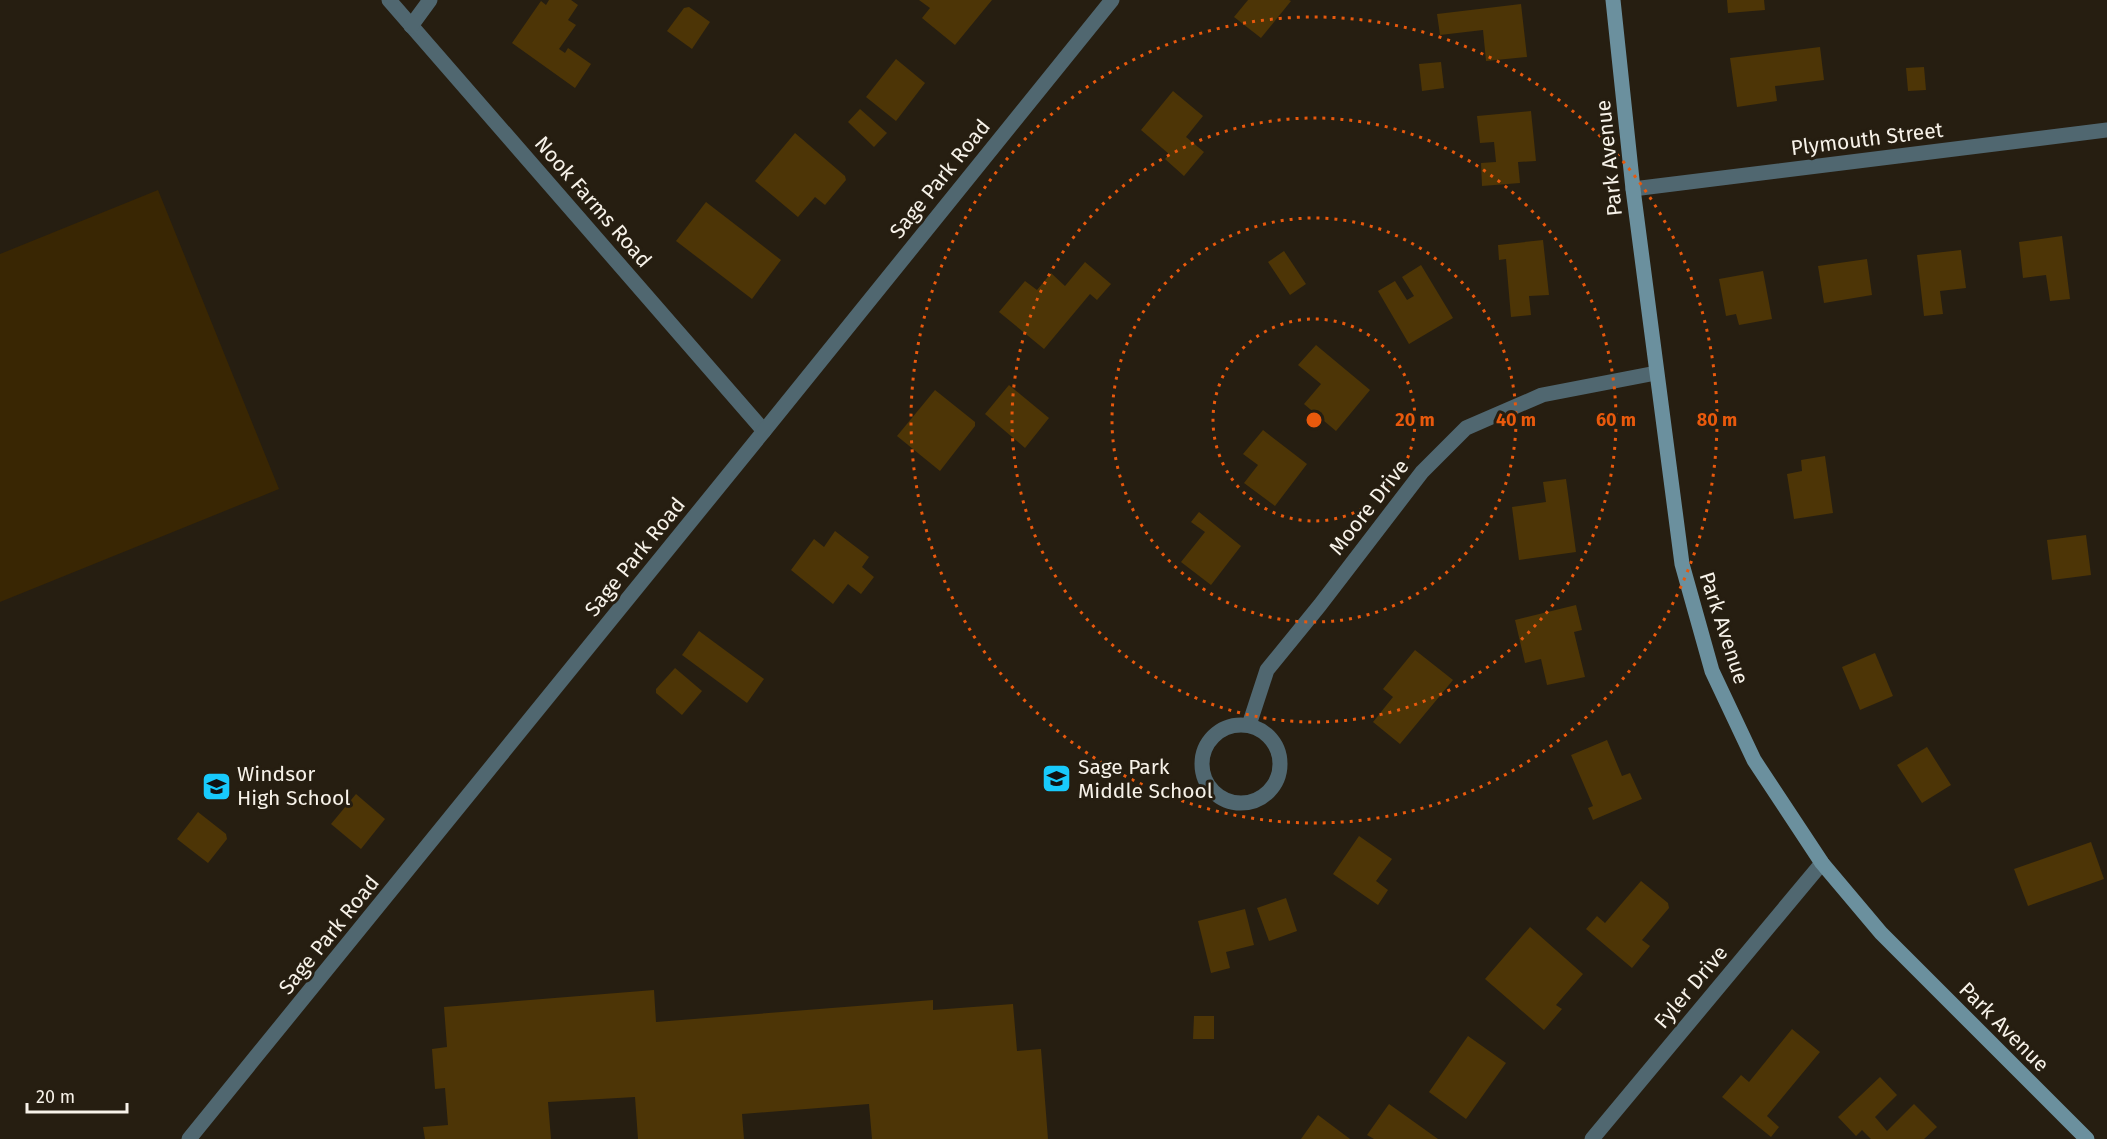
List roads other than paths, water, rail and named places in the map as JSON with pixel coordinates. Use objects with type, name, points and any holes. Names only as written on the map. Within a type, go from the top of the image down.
[{"type":"main road","name":"Park Avenue","points":[[1613,0],[1633,189],[1682,564],[1712,671],[1754,760],[1822,863],[1881,933],[2087,1139]]},
{"type":"street","name":"Nook Farms Road","points":[[389,0],[764,431]]},
{"type":"street","points":[[411,26],[430,0]]},
{"type":"street","name":"Sage Park Road","points":[[189,1139],[1112,0]]},
{"type":"street","name":"Plymouth Street","points":[[1633,189],[2107,130]]},
{"type":"street","name":"Moore Drive","points":[[1249,725],[1267,670],[1422,472],[1466,428],[1542,395],[1656,373]]},
{"type":"street","points":[[1249,725],[1261,730],[1271,739],[1278,751],[1280,764],[1275,782],[1262,797],[1249,802],[1236,803],[1224,799],[1213,791],[1202,769],[1202,757],[1206,745],[1214,735],[1230,726],[1249,725]]},
{"type":"street","name":"Fyler Drive","points":[[1592,1139],[1822,863]]},
{"type":"place","name":"Sage Park Middle School","points":[[1057,779]]},
{"type":"place","name":"Windsor High School","points":[[216,786]]}]
